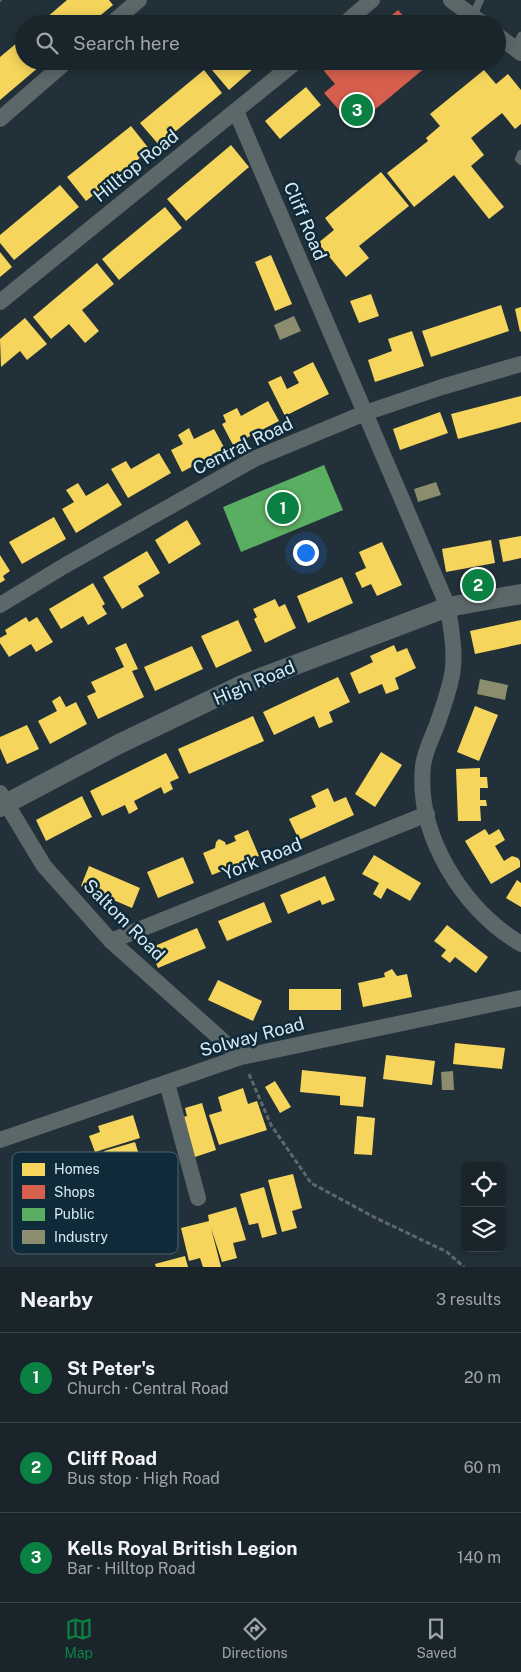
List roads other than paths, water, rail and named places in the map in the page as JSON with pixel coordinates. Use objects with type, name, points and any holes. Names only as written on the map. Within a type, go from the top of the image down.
[{"type":"street","points":[[122,15],[139,0]]},
{"type":"street","points":[[354,15],[372,0]]},
{"type":"street","points":[[451,0],[471,15]]},
{"type":"street","points":[[506,40],[519,46]]},
{"type":"street","points":[[0,119],[57,70]]},
{"type":"street","name":"Hilltop Road","points":[[0,302],[286,70]]},
{"type":"street","name":"Cliff Road","points":[[236,111],[448,607],[453,649],[452,675],[439,722],[428,744],[423,765],[423,787],[427,814],[437,844],[454,881],[487,919],[521,944]]},
{"type":"street","name":"Central Road","points":[[0,605],[64,566],[256,458],[365,413],[442,387],[521,364]]},
{"type":"street","name":"High Road","points":[[2,801],[242,685],[448,607],[521,594]]},
{"type":"street","name":"Saltom Road","points":[[2,801],[44,866],[111,941],[241,1057]]},
{"type":"street","name":"York Road","points":[[111,941],[427,814]]},
{"type":"street","name":"Solway Road","points":[[0,1140],[241,1057],[521,998]]},
{"type":"street","points":[[167,1083],[198,1198]]},
{"type":"lane","points":[[478,15],[480,0]]},
{"type":"lane","points":[[521,154],[519,159],[521,161]]},
{"type":"place","name":"Kells Royal British Legion","points":[[357,110]]},
{"type":"place","name":"St Peter's","points":[[283,508]]},
{"type":"place","name":"Cliff Road","points":[[478,585]]}]
